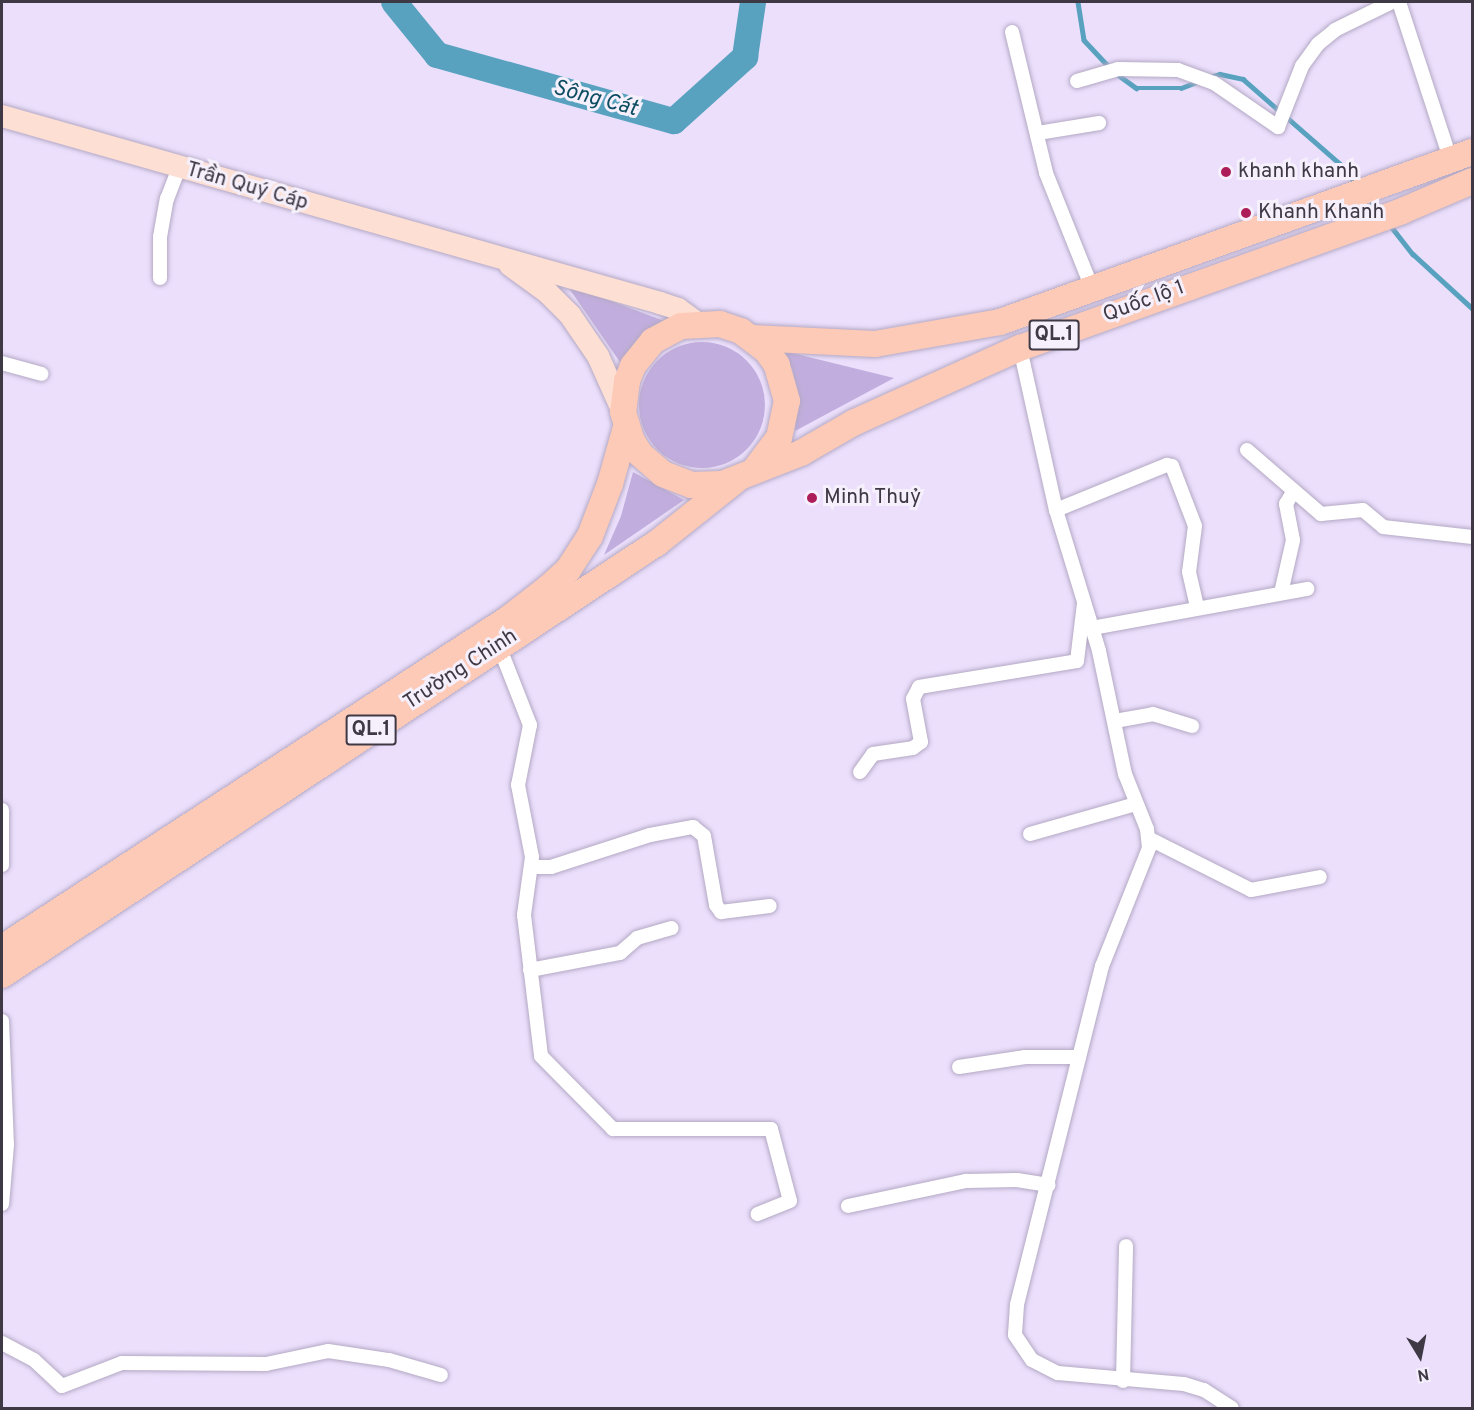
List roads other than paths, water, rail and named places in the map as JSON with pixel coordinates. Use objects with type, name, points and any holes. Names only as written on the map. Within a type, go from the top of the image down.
[{"type":"highway","name":"Quốc lộ 1","points":[[752,338],[843,344],[891,343],[1000,322],[1462,157]]},
{"type":"highway","name":"Quốc lộ 1","points":[[746,473],[801,453],[855,422],[1020,348],[1402,211],[1473,181]]},
{"type":"highway","name":"QL.1","points":[[697,323],[720,324],[752,338],[777,365],[787,402],[779,438],[746,473],[706,486],[676,481],[640,454],[625,420],[627,381],[641,353],[666,333],[697,323]]},
{"type":"highway","name":"Trường Chinh","points":[[2,949],[498,625],[548,588],[568,570],[590,536],[610,484],[625,420]]},
{"type":"highway","name":"Trường Chinh","points":[[2,975],[499,645],[657,543],[746,473]]},
{"type":"main road","name":"Trần Quý Cáp","points":[[2,116],[178,168],[494,254],[669,306],[697,323]]},
{"type":"main road","name":"Trần Quý Cáp","points":[[494,254],[547,292],[570,315],[598,356],[625,420]]},
{"type":"street","points":[[1077,81],[1118,69],[1166,69],[1205,79],[1278,127],[1302,66],[1318,44],[1335,30],[1392,2]]},
{"type":"street","points":[[1399,2],[1462,157]]},
{"type":"street","points":[[1012,32],[1046,173],[1092,288]]},
{"type":"street","points":[[1038,133],[1099,123]]},
{"type":"street","points":[[159,278],[160,237],[167,199],[178,168]]},
{"type":"street","points":[[1020,348],[1056,510],[1092,628],[1115,721],[1125,774],[1148,838],[1147,857],[1102,966],[1049,1185],[1017,1305],[1015,1335],[1032,1360],[1067,1375],[1184,1384],[1204,1390],[1232,1408]]},
{"type":"street","points":[[2,363],[42,374]]},
{"type":"street","points":[[1247,450],[1321,514],[1363,510],[1383,527],[1473,537]]},
{"type":"street","points":[[1056,510],[1167,465],[1172,466],[1180,479],[1194,526],[1189,572],[1197,608]]},
{"type":"street","points":[[1281,593],[1293,540],[1286,504],[1293,492]]},
{"type":"street","points":[[1092,628],[1307,589]]},
{"type":"street","points":[[860,772],[873,754],[913,748],[921,742],[913,699],[920,687],[1077,661],[1084,602]]},
{"type":"street","points":[[499,645],[530,725],[518,785],[531,867],[524,915],[543,1059],[609,1127],[771,1129],[789,1200],[757,1214]]},
{"type":"street","points":[[1115,721],[1153,714],[1192,726]]},
{"type":"street","points":[[1030,834],[1136,804]]},
{"type":"street","points":[[2,810],[2,865]]},
{"type":"street","points":[[531,867],[551,867],[650,835],[693,827],[704,836],[716,905],[721,912],[770,906]]},
{"type":"street","points":[[1148,838],[1251,890],[1320,877]]},
{"type":"street","points":[[530,970],[620,953],[637,938],[672,928]]},
{"type":"street","points":[[2,940],[2,949]]},
{"type":"street","points":[[2,1021],[7,1145],[2,1204]]},
{"type":"street","points":[[959,1067],[1025,1057],[1079,1057]]},
{"type":"street","points":[[848,1206],[966,1181],[1017,1180],[1049,1185]]},
{"type":"street","points":[[1123,1380],[1126,1246]]},
{"type":"street","points":[[2,1343],[34,1360],[62,1386],[122,1362],[266,1364],[328,1351],[389,1360],[441,1375]]},
{"type":"waterway","name":"Sông Cát","points":[[394,2],[437,55],[674,121],[745,57],[753,2]]},
{"type":"waterway","points":[[1078,2],[1084,40],[1111,69]]},
{"type":"waterway","points":[[1117,74],[1136,88],[1181,88],[1199,81]]},
{"type":"waterway","points":[[1210,77],[1220,74],[1243,79],[1340,164],[1357,184]]},
{"type":"waterway","points":[[1368,197],[1379,212]]},
{"type":"waterway","points":[[1390,225],[1413,254],[1472,308]]},
{"type":"place","name":"khanh khanh","points":[[1226,172]]},
{"type":"place","name":"Khanh Khanh","points":[[1246,213]]},
{"type":"place","name":"Minh Thuỷ","points":[[812,498]]}]
